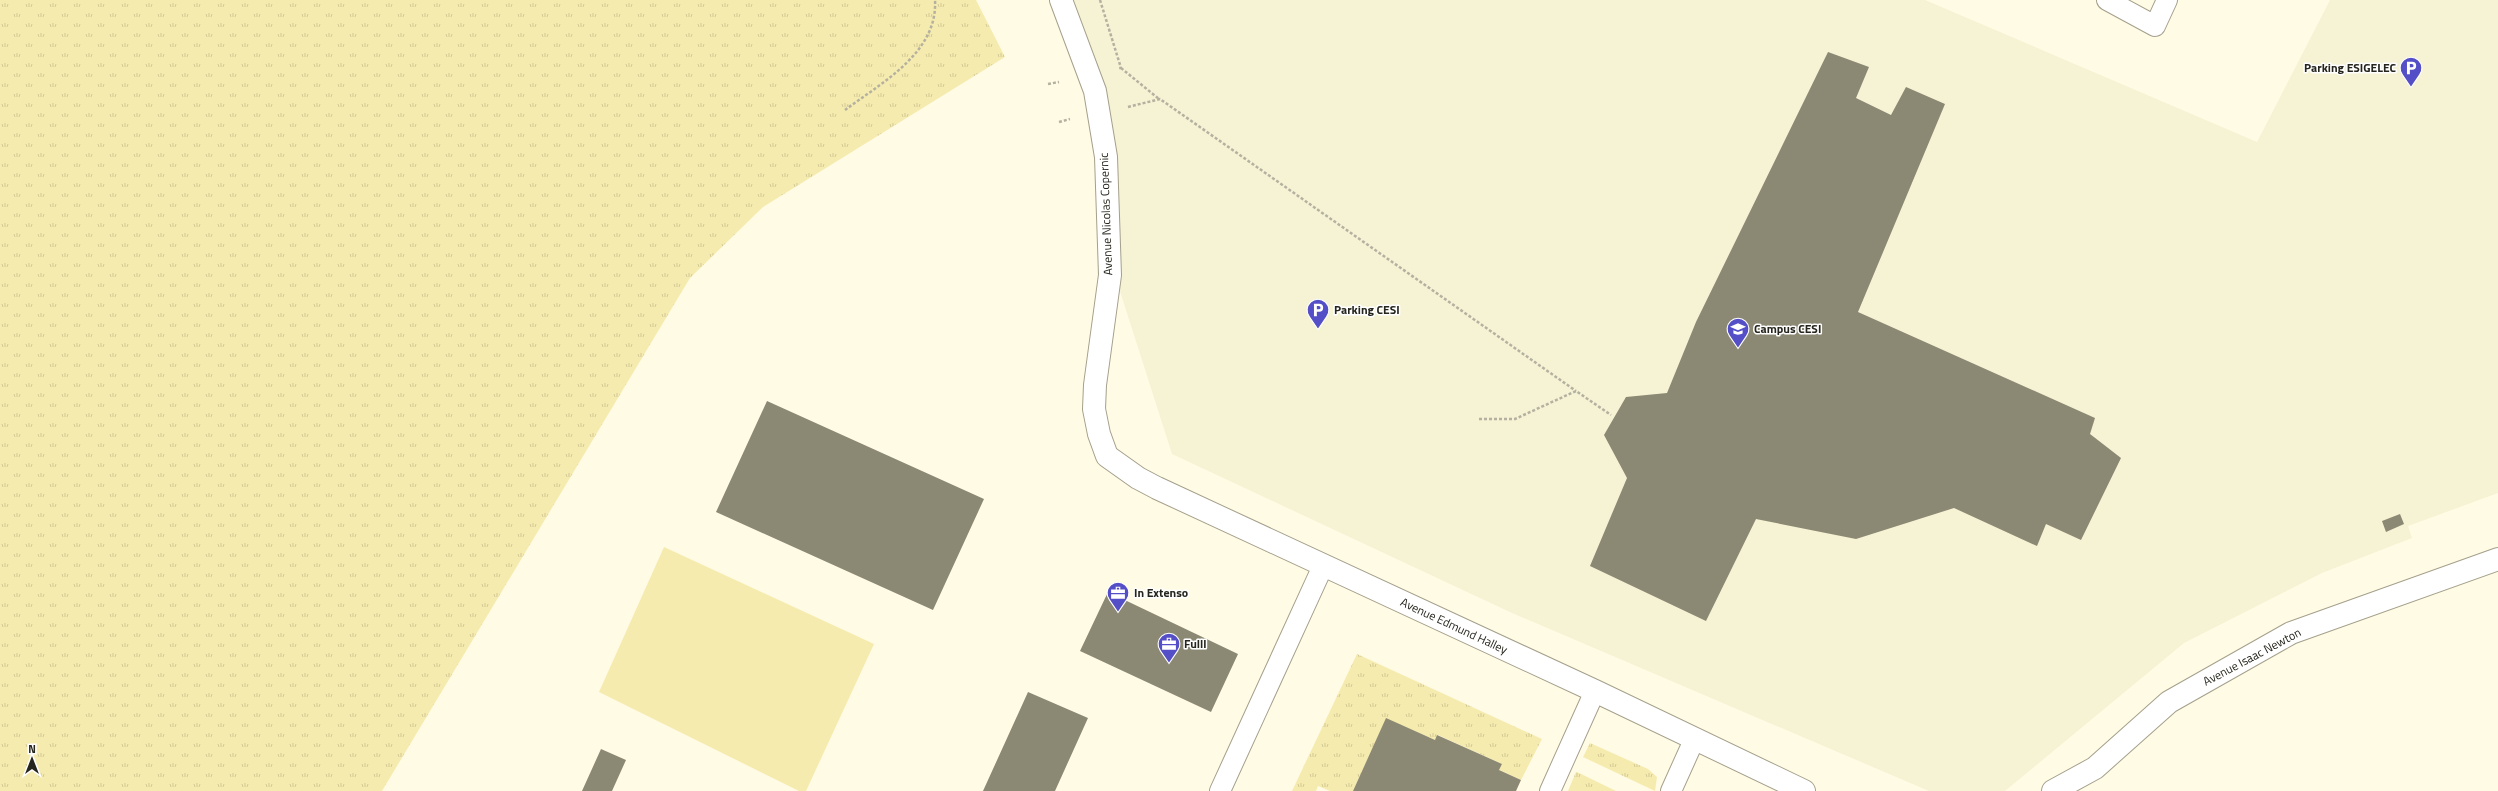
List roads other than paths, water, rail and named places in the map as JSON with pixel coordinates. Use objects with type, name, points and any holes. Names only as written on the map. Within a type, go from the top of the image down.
[{"type":"street","name":"Avenue Nicolas Copernic","points":[[1061,0],[1090,75],[1099,113],[1106,157],[1110,275],[1094,409],[1098,434],[1107,456]]},
{"type":"street","name":"Avenue Edmund Halley","points":[[1107,456],[1138,478],[1323,566],[1595,690],[1694,740],[1804,791]]},
{"type":"street","name":"Avenue Isaac Newton","points":[[2053,791],[2095,768],[2169,702],[2291,633],[2498,559]]},
{"type":"street","name":"Avenue Isaac Newton","points":[[2084,791],[2095,768]]},
{"type":"lane","points":[[2107,0],[2155,26],[2167,0]]},
{"type":"lane","points":[[1220,791],[1323,566]]},
{"type":"lane","points":[[1550,791],[1595,690]]},
{"type":"lane","points":[[1672,791],[1694,740]]},
{"type":"place","name":"Parking ESIGELEC","points":[[2411,88]]},
{"type":"place","name":"Parking CESI","points":[[1318,330]]},
{"type":"place","name":"Campus CESI","points":[[1738,348]]},
{"type":"place","name":"In Extenso","points":[[1118,612]]},
{"type":"place","name":"Fulll","points":[[1169,664]]}]
